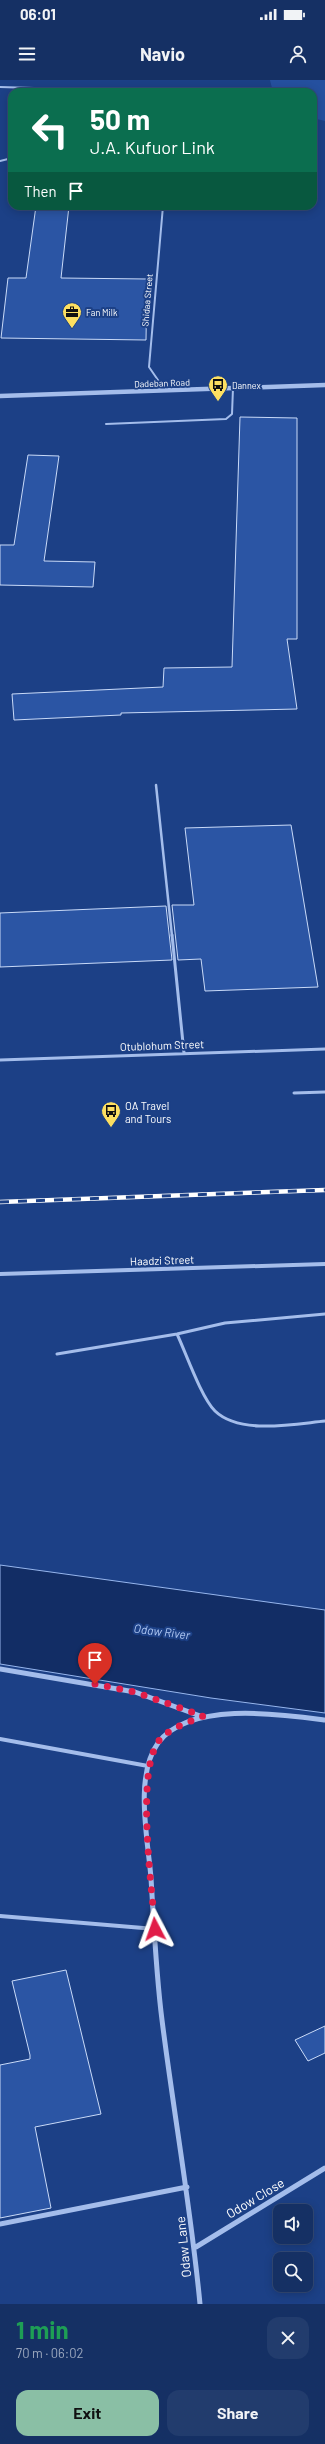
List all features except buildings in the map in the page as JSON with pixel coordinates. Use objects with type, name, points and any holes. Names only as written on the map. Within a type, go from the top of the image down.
[{"type":"street","name":"Dadeban Road","points":[[0,396],[325,385]]},
{"type":"street","name":"Haadzi Street","points":[[0,1274],[325,1264]]},
{"type":"street","points":[[0,1669],[135,1692],[203,1716],[250,1714],[292,1716],[325,1720]]},
{"type":"street","name":"Odaw Lane","points":[[200,2304],[196,2247],[157,1979],[146,1803],[148,1766],[158,1742],[175,1728],[203,1716]]},
{"type":"street","name":"Odow Close","points":[[196,2247],[325,2168]]},
{"type":"street","points":[[0,2224],[187,2187]]},
{"type":"lane","points":[[0,87],[34,88]]},
{"type":"lane","name":"Shidaa Street","points":[[161,391],[160,383],[149,367],[162,210]]},
{"type":"lane","points":[[106,424],[217,421],[232,414],[233,388]]},
{"type":"lane","points":[[156,786],[184,1052]]},
{"type":"lane","name":"Otublohum Street","points":[[0,1060],[184,1052],[325,1050]]},
{"type":"lane","points":[[294,1093],[325,1092]]},
{"type":"lane","points":[[57,1354],[177,1334],[225,1323],[325,1314]]},
{"type":"lane","points":[[177,1334],[214,1410],[231,1422],[263,1425],[325,1421]]},
{"type":"lane","points":[[0,1739],[148,1766]]},
{"type":"lane","points":[[0,1916],[155,1929]]},
{"type":"shaded area","points":[[270,80],[325,80],[325,121],[317,119],[317,88],[272,88]]},
{"type":"water","name":"Odaw River","points":[[0,1565],[325,1610],[325,1713],[211,1698],[0,1664]]},
{"type":"railway","points":[[0,1202],[325,1190]]},
{"type":"place","name":"Fan Milk","points":[[72,329]]},
{"type":"place","name":"Dannex","points":[[218,402]]},
{"type":"place","name":"OA Travel and Tours","points":[[111,1128]]},
{"type":"route","points":[[95,1684],[135,1692],[203,1716],[175,1728],[158,1742],[148,1766],[146,1803],[155,1929]]}]
